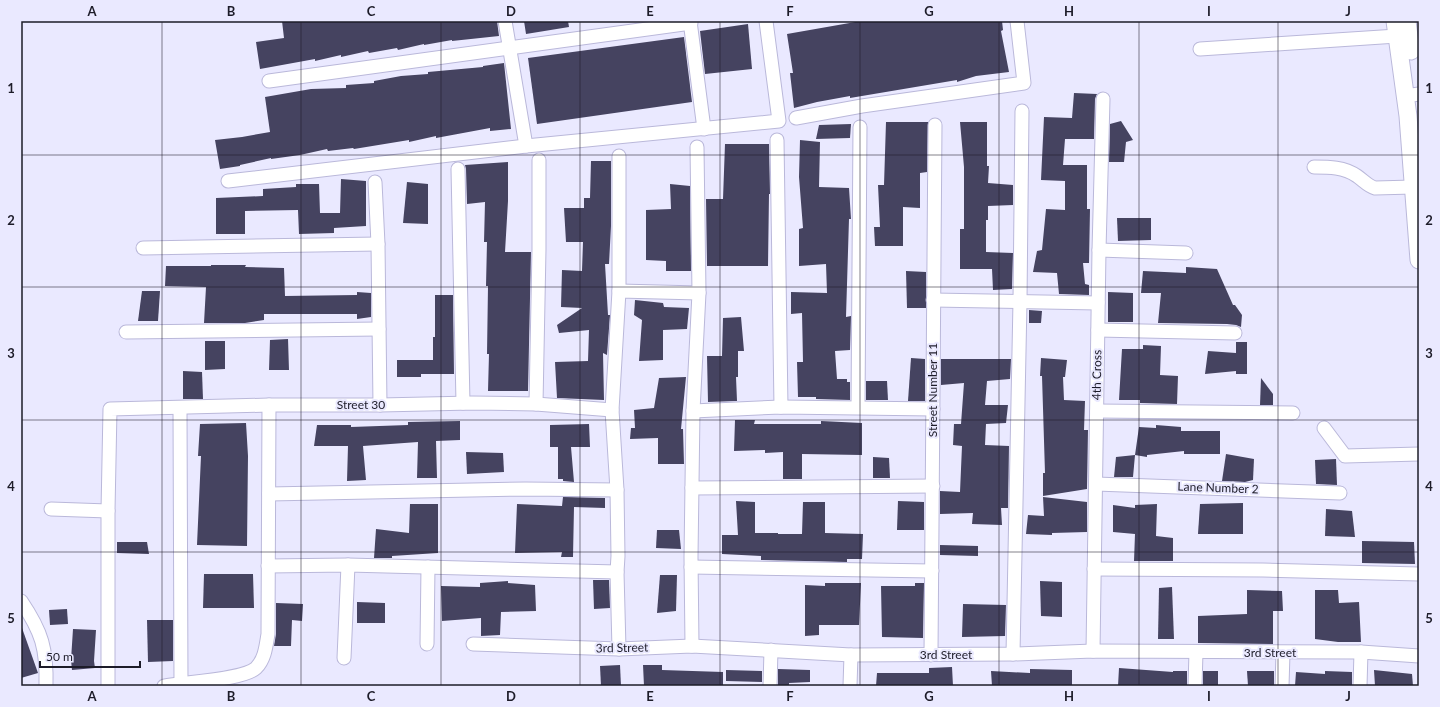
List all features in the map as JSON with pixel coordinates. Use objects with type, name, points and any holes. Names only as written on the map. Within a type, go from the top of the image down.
[{"type":"main road","points":[[1407,21],[1407,71]]},
{"type":"main road","points":[[1396,28],[1419,120]]},
{"type":"main road","points":[[1413,95],[1413,187],[1419,260]]},
{"type":"street","points":[[505,21],[526,146]]},
{"type":"street","points":[[228,181],[526,146],[779,121],[766,21]]},
{"type":"street","points":[[796,118],[862,106],[1024,83],[1017,21]]},
{"type":"street","points":[[269,80],[690,22],[704,129]]},
{"type":"street","points":[[1200,49],[1396,28]]},
{"type":"street","name":"4th Cross","points":[[1093,651],[1098,303],[1103,99]]},
{"type":"street","points":[[1013,654],[1022,111]]},
{"type":"street","name":"Street Number 11","points":[[931,655],[935,125]]},
{"type":"street","points":[[858,407],[860,127]]},
{"type":"street","points":[[778,140],[781,408]]},
{"type":"street","points":[[692,646],[691,567],[693,411],[699,294],[697,147]]},
{"type":"street","points":[[619,156],[619,291],[612,410],[617,490],[619,649]]},
{"type":"street","points":[[536,404],[539,160]]},
{"type":"street","points":[[1314,167],[1337,167],[1354,173],[1364,180],[1369,186],[1375,188],[1413,187]]},
{"type":"street","points":[[458,169],[462,403]]},
{"type":"street","points":[[375,182],[378,244],[380,405]]},
{"type":"street","points":[[143,248],[378,244]]},
{"type":"street","points":[[1099,250],[1186,253]]},
{"type":"street","points":[[619,291],[699,294]]},
{"type":"street","points":[[934,300],[1098,303]]},
{"type":"street","points":[[126,332],[379,329]]},
{"type":"street","points":[[1098,330],[1235,333]]},
{"type":"street","name":"Street 30","points":[[108,511],[110,409],[269,405],[462,403],[536,404],[612,410]]},
{"type":"street","points":[[164,686],[232,678],[255,669],[265,654],[268,634],[269,405]]},
{"type":"street","points":[[693,411],[858,407],[933,409]]},
{"type":"street","points":[[180,408],[181,683]]},
{"type":"street","points":[[1097,411],[1293,413]]},
{"type":"street","points":[[1324,428],[1345,456],[1419,454]]},
{"type":"street","name":"Lane Number 2","points":[[1096,484],[1340,494]]},
{"type":"street","points":[[692,488],[933,486]]},
{"type":"street","points":[[269,494],[525,489],[617,490]]},
{"type":"street","points":[[51,509],[108,511],[108,686]]},
{"type":"street","points":[[268,566],[348,565],[617,572]]},
{"type":"street","points":[[344,658],[348,565]]},
{"type":"street","points":[[427,644],[428,567]]},
{"type":"street","points":[[691,567],[932,571]]},
{"type":"street","points":[[1094,569],[1271,570],[1419,574]]},
{"type":"street","points":[[21,602],[33,620],[42,639],[47,666],[46,686]]},
{"type":"street","name":"3rd Street","points":[[474,644],[619,649],[692,646],[851,655],[1013,654],[1093,651],[1283,653],[1361,652],[1419,656]]},
{"type":"street","points":[[770,686],[771,650]]},
{"type":"street","points":[[1195,686],[1196,652]]},
{"type":"street","points":[[1360,686],[1361,652]]},
{"type":"street","points":[[1282,686],[1283,653]]},
{"type":"street","points":[[850,686],[851,655]]},
{"type":"building","points":[[282,21],[497,21],[499,36],[452,40],[398,50],[397,48],[369,53],[368,51],[341,57],[341,55],[315,61],[315,59],[260,69],[256,42],[284,38]]},
{"type":"building","points":[[524,21],[568,21],[569,27],[526,34]]},
{"type":"building","points":[[861,21],[1002,21],[1003,30],[1001,31],[1009,72],[976,76],[957,82],[957,80],[850,98],[850,96],[794,108],[790,73],[793,73],[787,34]]},
{"type":"building","points":[[748,24],[752,69],[705,74],[700,31]]},
{"type":"building","points":[[684,37],[692,102],[537,124],[528,58]]},
{"type":"building","points":[[504,63],[511,129],[490,131],[490,128],[436,138],[436,136],[409,142],[409,140],[354,149],[328,151],[327,149],[300,155],[271,158],[240,166],[220,169],[215,140],[270,132],[265,97],[311,89],[346,88],[346,85],[374,83],[374,81],[401,76],[428,74],[428,72],[483,67]]},
{"type":"building","points":[[1074,93],[1097,94],[1095,99],[1094,139],[1065,139],[1063,165],[1087,165],[1087,209],[1090,209],[1089,263],[1083,263],[1085,284],[1089,285],[1089,295],[1059,294],[1057,273],[1033,272],[1037,251],[1042,250],[1046,209],[1065,210],[1065,181],[1041,180],[1044,117],[1072,118]]},
{"type":"building","points":[[1121,121],[1133,140],[1126,142],[1124,162],[1109,162],[1110,124]]},
{"type":"building","points":[[886,122],[928,122],[927,172],[920,173],[920,208],[903,207],[903,246],[875,246],[874,227],[880,227],[878,185],[884,185]]},
{"type":"building","points":[[960,122],[987,122],[987,166],[989,166],[988,183],[1013,185],[1013,205],[988,206],[988,220],[986,220],[986,252],[1013,253],[1012,289],[993,290],[992,269],[960,269],[960,229],[964,229],[964,167]]},
{"type":"building","points":[[851,124],[850,138],[816,139],[819,125]]},
{"type":"building","points":[[800,140],[820,142],[819,187],[849,188],[851,219],[849,219],[846,317],[851,316],[850,350],[835,351],[837,379],[847,379],[847,382],[850,382],[850,400],[798,397],[797,362],[803,362],[802,313],[791,314],[791,292],[827,293],[826,264],[799,266],[799,229],[803,228],[799,177]]},
{"type":"building","points":[[725,144],[769,144],[770,194],[768,266],[707,266],[706,199],[723,199]]},
{"type":"building","points":[[591,161],[611,161],[611,226],[609,264],[605,264],[608,315],[610,315],[607,355],[603,353],[604,400],[557,398],[555,362],[588,361],[589,330],[559,333],[557,325],[582,308],[561,307],[562,270],[582,271],[583,242],[566,242],[564,208],[584,208],[584,198],[590,198]]},
{"type":"building","points":[[508,162],[508,201],[505,252],[531,252],[528,391],[488,391],[488,286],[486,286],[487,242],[484,242],[485,202],[467,204],[465,165]]},
{"type":"building","points":[[341,179],[366,181],[366,226],[334,228],[334,233],[299,234],[298,210],[245,211],[245,234],[216,234],[216,198],[263,196],[263,189],[296,187],[296,184],[319,184],[320,213],[340,213]]},
{"type":"building","points":[[407,182],[428,184],[428,224],[403,223]]},
{"type":"building","points":[[670,184],[690,186],[691,271],[666,271],[666,261],[646,260],[646,210],[671,209]]},
{"type":"building","points":[[1117,218],[1151,218],[1151,240],[1118,241]]},
{"type":"building","points":[[246,265],[245,267],[284,268],[285,296],[357,295],[357,292],[371,293],[371,317],[357,319],[357,314],[264,314],[264,320],[245,323],[204,323],[206,287],[165,286],[166,266]]},
{"type":"building","points":[[1186,267],[1217,269],[1233,305],[1235,305],[1242,315],[1241,327],[1227,324],[1158,323],[1161,293],[1141,293],[1143,271],[1186,273]]},
{"type":"building","points":[[906,271],[926,272],[926,308],[907,308]]},
{"type":"building","points":[[142,291],[160,291],[158,321],[138,321]]},
{"type":"building","points":[[1108,292],[1133,293],[1133,322],[1108,322]]},
{"type":"building","points":[[435,295],[453,295],[454,374],[421,374],[421,377],[397,377],[397,360],[433,360],[433,337],[435,337]]},
{"type":"building","points":[[635,300],[663,303],[664,307],[689,308],[687,329],[663,330],[663,360],[639,361],[642,320],[634,315]]},
{"type":"building","points":[[1029,310],[1042,311],[1041,323],[1029,323]]},
{"type":"building","points":[[741,317],[744,351],[738,351],[738,377],[736,377],[737,401],[708,402],[707,356],[722,356],[723,318]]},
{"type":"building","points":[[288,339],[289,370],[269,370],[270,340]]},
{"type":"building","points":[[205,341],[225,341],[225,369],[205,370]]},
{"type":"building","points":[[1236,342],[1247,342],[1247,374],[1236,374],[1236,371],[1205,374],[1208,351],[1236,353]]},
{"type":"building","points":[[1143,345],[1161,346],[1160,375],[1178,376],[1177,404],[1140,403],[1140,400],[1119,400],[1122,349],[1143,349]]},
{"type":"building","points":[[911,358],[925,359],[925,401],[908,401]]},
{"type":"building","points":[[1041,358],[1067,360],[1065,377],[1063,377],[1064,400],[1085,401],[1084,430],[1088,430],[1087,489],[1043,496],[1043,473],[1045,473],[1042,376],[1040,376]]},
{"type":"building","points":[[941,359],[1011,359],[1010,379],[987,381],[985,405],[1008,405],[1006,423],[986,424],[985,445],[1009,446],[1008,508],[1001,508],[1002,525],[972,524],[973,513],[940,514],[940,491],[960,492],[962,446],[953,445],[954,424],[961,424],[964,383],[941,385]]},
{"type":"building","points":[[183,371],[202,372],[203,399],[183,399]]},
{"type":"building","points":[[686,377],[681,429],[683,429],[684,464],[658,464],[658,438],[630,439],[631,428],[635,428],[634,410],[654,408],[659,378]]},
{"type":"building","points":[[1261,378],[1273,394],[1273,405],[1260,405]]},
{"type":"building","points":[[866,381],[887,381],[888,400],[866,400]]},
{"type":"building","points":[[735,420],[755,420],[754,424],[821,424],[821,421],[862,423],[862,455],[802,454],[802,479],[783,479],[783,452],[765,453],[765,450],[734,451]]},
{"type":"building","points":[[460,421],[460,440],[436,441],[437,478],[417,478],[418,442],[363,446],[366,480],[347,481],[348,446],[314,446],[317,425],[351,425],[351,427],[408,425],[408,422]]},
{"type":"building","points":[[246,423],[248,456],[247,546],[197,545],[201,456],[198,456],[200,424]]},
{"type":"building","points":[[589,424],[590,447],[571,447],[574,482],[558,479],[558,447],[550,447],[550,425]]},
{"type":"building","points":[[1156,425],[1181,427],[1181,431],[1220,431],[1220,454],[1184,454],[1184,451],[1147,455],[1147,457],[1135,455],[1139,427],[1156,428]]},
{"type":"building","points":[[466,452],[503,453],[504,472],[467,474]]},
{"type":"building","points":[[1226,454],[1254,459],[1253,480],[1245,482],[1222,481]]},
{"type":"building","points":[[1135,455],[1133,477],[1114,477],[1116,457]]},
{"type":"building","points":[[873,457],[889,458],[890,478],[873,478]]},
{"type":"building","points":[[1336,459],[1337,485],[1316,484],[1315,460]]},
{"type":"building","points":[[563,497],[605,498],[605,508],[574,507],[573,557],[561,557],[562,552],[515,553],[517,504],[562,506]]},
{"type":"building","points":[[1043,497],[1087,502],[1087,532],[1052,533],[1052,535],[1026,534],[1028,515],[1044,516]]},
{"type":"building","points":[[736,501],[755,502],[755,533],[778,534],[802,534],[803,502],[825,502],[825,533],[863,534],[862,559],[847,559],[847,562],[761,560],[761,556],[722,554],[722,535],[738,535]]},
{"type":"building","points":[[898,501],[924,502],[924,530],[897,530]]},
{"type":"building","points":[[1243,503],[1243,534],[1198,534],[1200,504]]},
{"type":"building","points":[[410,504],[438,504],[438,553],[392,556],[392,558],[374,558],[376,529],[409,533]]},
{"type":"building","points":[[1157,504],[1156,536],[1173,538],[1173,561],[1134,561],[1135,534],[1113,532],[1113,505],[1135,508],[1135,505]]},
{"type":"building","points":[[1326,509],[1352,511],[1355,537],[1325,536]]},
{"type":"building","points":[[657,530],[679,530],[681,549],[656,548]]},
{"type":"building","points":[[1362,541],[1414,542],[1415,564],[1362,563]]},
{"type":"building","points":[[117,542],[147,542],[149,554],[117,553]]},
{"type":"building","points":[[940,545],[978,546],[978,556],[940,555]]},
{"type":"building","points":[[204,574],[253,574],[254,608],[203,608]]},
{"type":"building","points":[[660,575],[677,575],[676,611],[657,613]]},
{"type":"building","points":[[593,580],[609,580],[610,608],[594,609]]},
{"type":"building","points":[[508,581],[508,583],[535,585],[536,611],[501,612],[500,635],[481,636],[481,618],[442,621],[441,586],[480,587],[480,583]]},
{"type":"building","points":[[1040,581],[1062,582],[1062,617],[1041,616]]},
{"type":"building","points":[[825,583],[861,583],[859,625],[819,625],[819,635],[805,636],[805,585],[825,586]]},
{"type":"building","points":[[915,583],[924,583],[923,638],[882,637],[881,586],[915,586]]},
{"type":"building","points":[[1172,587],[1174,639],[1158,639],[1159,588]]},
{"type":"building","points":[[1247,590],[1282,591],[1283,611],[1273,611],[1273,644],[1198,643],[1198,616],[1247,614]]},
{"type":"building","points":[[1315,590],[1338,590],[1339,603],[1359,602],[1361,642],[1338,642],[1315,639]]},
{"type":"building","points":[[357,602],[385,603],[385,623],[357,623]]},
{"type":"building","points":[[276,603],[303,604],[302,621],[292,620],[291,646],[274,646],[276,634]]},
{"type":"building","points":[[963,604],[1006,605],[1005,636],[962,637]]},
{"type":"building","points":[[67,609],[68,624],[50,625],[49,610]]},
{"type":"building","points":[[147,620],[173,620],[173,661],[148,662]]},
{"type":"building","points":[[21,628],[38,673],[21,678]]},
{"type":"building","points":[[73,629],[96,630],[95,668],[72,670],[71,660]]},
{"type":"building","points":[[620,665],[621,686],[601,686],[600,666]]},
{"type":"building","points":[[643,665],[662,665],[662,670],[723,672],[723,686],[644,686]]},
{"type":"building","points":[[952,667],[953,686],[876,686],[877,673],[929,673],[929,668]]},
{"type":"building","points":[[1119,668],[1173,672],[1187,671],[1187,686],[1118,686]]},
{"type":"building","points":[[778,669],[810,670],[810,682],[789,683],[789,686],[778,686]]},
{"type":"building","points":[[1030,669],[1072,670],[1072,686],[992,686],[991,671],[1030,673]]},
{"type":"building","points":[[726,670],[762,671],[762,682],[726,681]]},
{"type":"building","points":[[1374,670],[1412,674],[1413,686],[1375,686]]},
{"type":"building","points":[[1203,671],[1218,671],[1218,686],[1203,686]]},
{"type":"building","points":[[1247,671],[1274,671],[1274,686],[1248,686]]},
{"type":"building","points":[[1325,671],[1352,672],[1352,686],[1295,686],[1296,672],[1325,674]]}]
